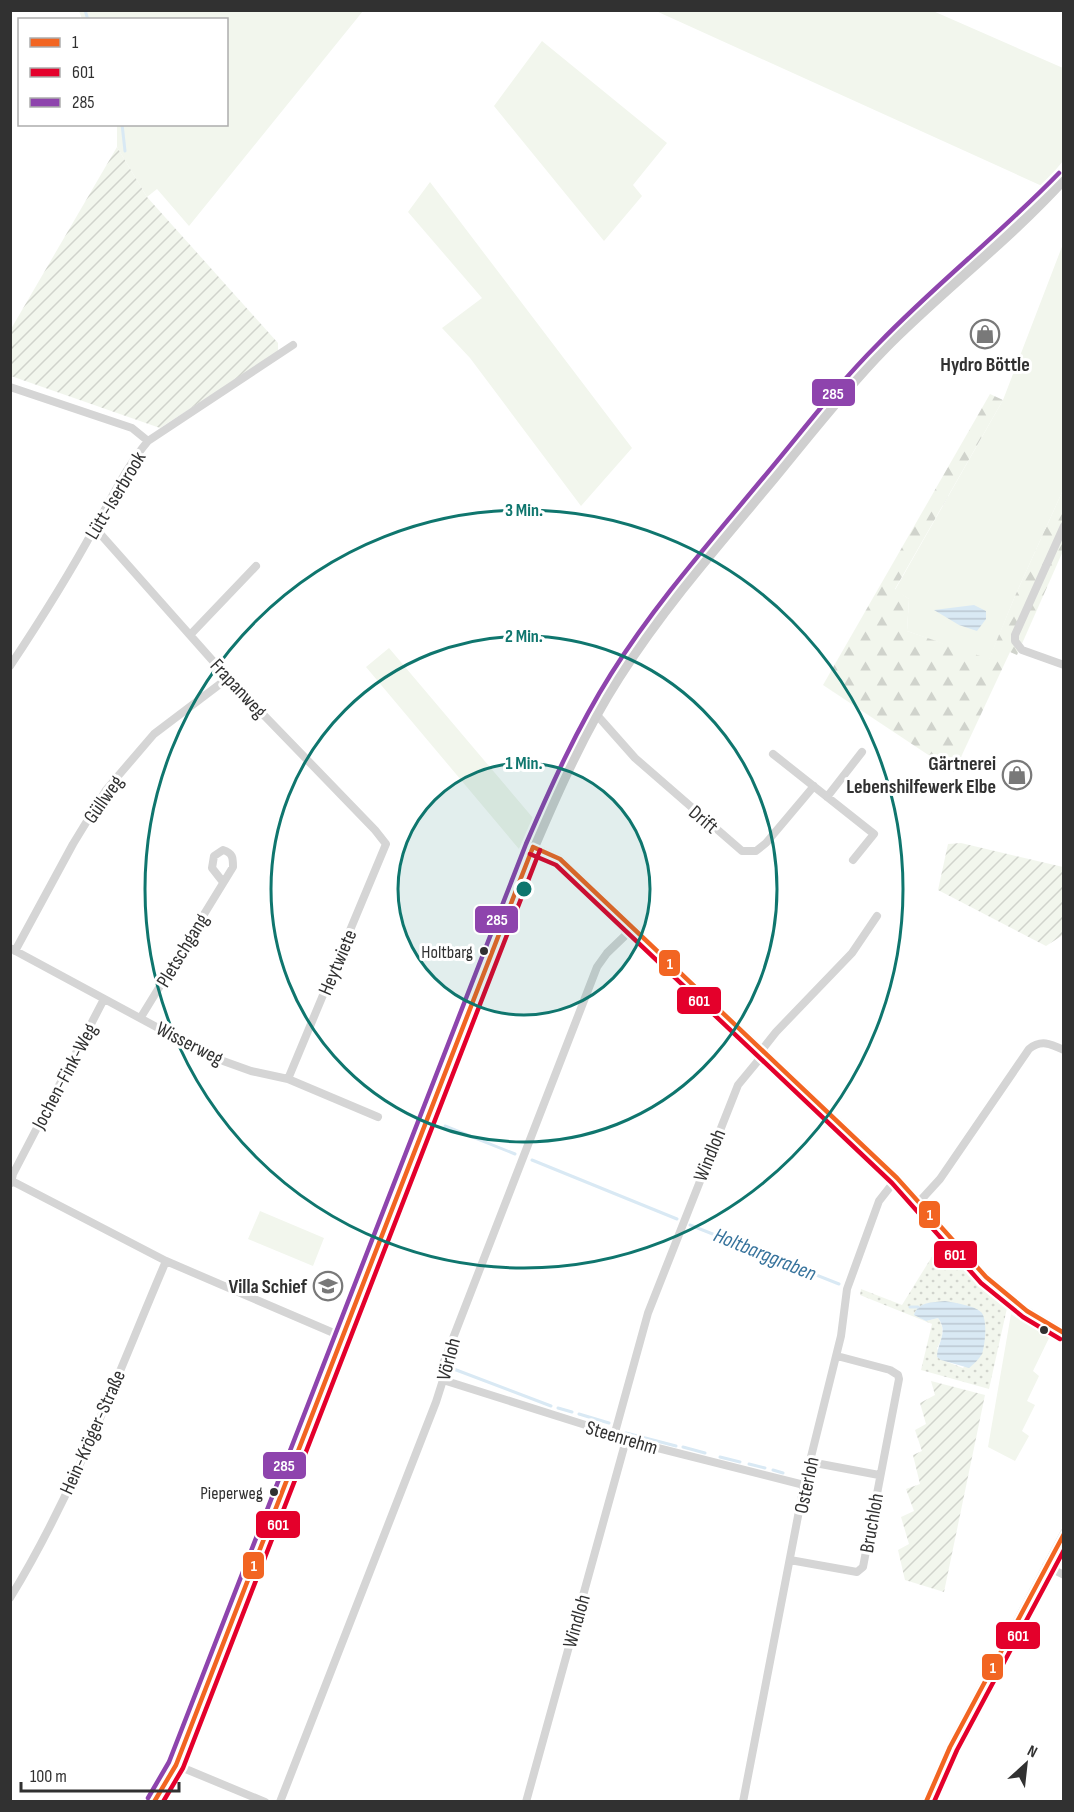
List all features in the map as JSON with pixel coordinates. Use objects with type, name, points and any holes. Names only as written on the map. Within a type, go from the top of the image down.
[{"type":"main road","points":[[154,1802],[176,1764],[533,847],[573,756],[596,714],[656,622],[837,400],[882,351],[1039,205],[1064,178]]},
{"type":"street","name":"Lütt-Iserbrook","points":[[10,666],[37,626],[136,454],[148,441],[292,345]]},
{"type":"street","points":[[10,387],[132,428],[148,441]]},
{"type":"street","points":[[1064,526],[1015,635],[1015,641],[1022,650],[1064,665]]},
{"type":"street","name":"Frapanweg","points":[[95,528],[228,678],[386,844]]},
{"type":"street","points":[[190,634],[256,566]]},
{"type":"street","name":"Güllweg","points":[[13,949],[106,790],[154,734],[228,678]]},
{"type":"street","name":"Drift","points":[[596,714],[635,758],[742,851],[756,851],[766,843],[814,786]]},
{"type":"street","points":[[827,797],[862,752]]},
{"type":"street","points":[[773,754],[874,834],[853,860]]},
{"type":"street","name":"Heytwiete","points":[[288,1079],[386,844]]},
{"type":"street","points":[[533,847],[560,859],[897,1178],[996,1287],[1037,1318],[1064,1333]]},
{"type":"street","name":"Pletschgang","points":[[141,1017],[223,882]]},
{"type":"street","name":"Windloh","points":[[615,1436],[648,1313],[735,1092],[776,1032],[852,953],[876,915]]},
{"type":"street","name":"Vörloh","points":[[280,1802],[401,1494],[443,1380],[442,1364],[597,967],[607,953],[633,928]]},
{"type":"street","name":"Wisserweg","points":[[13,949],[212,1057],[251,1071],[288,1079],[378,1117]]},
{"type":"street","name":"Jochen-Fink-Weg","points":[[11,1182],[18,1163],[104,999]]},
{"type":"street","points":[[919,1202],[940,1179],[1029,1049],[1042,1042],[1064,1050]]},
{"type":"street","name":"Osterloh","points":[[743,1802],[804,1485],[837,1356],[850,1280],[879,1202],[887,1188],[897,1178]]},
{"type":"street","points":[[11,1182],[166,1261],[343,1337]]},
{"type":"street","name":"Hein-Kröger-Straße","points":[[10,1598],[28,1569],[70,1484],[166,1261]]},
{"type":"street","name":"Bruchloh","points":[[790,1560],[857,1572],[863,1568],[879,1476],[899,1383],[898,1375],[890,1370],[837,1356]]},
{"type":"street","name":"Steenrehm","points":[[443,1380],[626,1440],[804,1485]]},
{"type":"street","name":"Windloh","points":[[525,1802],[626,1440]]},
{"type":"street","name":"Bruchloh","points":[[810,1462],[879,1476]]},
{"type":"street","points":[[926,1802],[950,1747],[1064,1533]]},
{"type":"street","points":[[1046,1566],[1064,1575]]},
{"type":"street","points":[[176,1764],[265,1802]]},
{"type":"green space","points":[[79,11],[363,11],[189,226],[157,189],[147,197],[117,147],[117,126],[228,126],[228,18],[82,18]]},
{"type":"green space","points":[[656,11],[933,11],[1063,68],[1063,161],[1042,186]]},
{"type":"green space","points":[[542,41],[667,143],[633,185],[642,196],[604,241],[494,106]]},
{"type":"green space","points":[[117,147],[147,197],[278,343],[278,352],[160,428],[11,376],[11,329]]},
{"type":"green space","points":[[430,182],[632,448],[581,506],[470,358],[442,328],[482,298],[408,212]]},
{"type":"green space","points":[[1063,244],[1063,490],[989,660],[907,631],[909,599],[895,590],[1003,400]]},
{"type":"green space","points":[[990,394],[1003,400],[895,589],[909,599],[907,631],[989,659],[1063,490],[1063,551],[1017,655],[1010,652],[954,772],[823,685]]},
{"type":"green space","points":[[389,648],[533,818],[519,849],[366,667]]},
{"type":"green space","points":[[961,843],[1063,867],[1063,935],[1046,946],[938,890],[948,844]]},
{"type":"green space","points":[[260,1211],[324,1238],[313,1266],[248,1239]]},
{"type":"green space","points":[[941,1242],[980,1286],[1007,1308],[989,1389],[921,1370],[932,1324],[860,1295],[861,1289],[902,1305]],"holes":[[[937,1303],[954,1303],[980,1311],[985,1336],[979,1348],[963,1368],[942,1360],[937,1348],[942,1333],[942,1325],[938,1318],[926,1321],[914,1315],[920,1306]]]},
{"type":"green space","points":[[1011,1314],[1049,1338],[1033,1371],[1039,1376],[1027,1401],[1035,1405],[1022,1431],[1029,1436],[1015,1461],[988,1447]]},
{"type":"green space","points":[[931,1381],[985,1395],[944,1592],[905,1580],[898,1550],[909,1544],[901,1517],[914,1511],[906,1489],[920,1484],[913,1455],[922,1451],[915,1430],[926,1424],[920,1403],[935,1395]]},
{"type":"shaded area","points":[[974,605],[986,611],[986,619],[977,631],[959,625],[934,610]]},
{"type":"shaded area","points":[[945,1301],[973,1308],[981,1312],[985,1320],[982,1354],[969,1368],[937,1357],[943,1333],[938,1318],[926,1321],[914,1315],[922,1305]]},
{"type":"waterway","points":[[85,10],[87,18]]},
{"type":"waterway","points":[[122,126],[125,151]]},
{"type":"waterway","name":"Holtbarggraben","points":[[445,1126],[515,1154]]},
{"type":"waterway","name":"Holtbarggraben","points":[[532,1160],[677,1219]]},
{"type":"waterway","name":"Holtbarggraben","points":[[690,1225],[839,1284]]},
{"type":"waterway","name":"Holtbarggraben","points":[[910,1307],[918,1307]]},
{"type":"waterway","points":[[451,1368],[551,1406]]},
{"type":"waterway","points":[[558,1408],[572,1412]]},
{"type":"waterway","points":[[579,1414],[609,1423]]},
{"type":"waterway","points":[[626,1433],[676,1446]]},
{"type":"waterway","points":[[683,1447],[705,1453]]},
{"type":"waterway","points":[[720,1457],[740,1462]]},
{"type":"waterway","points":[[749,1464],[765,1468]]},
{"type":"waterway","points":[[773,1470],[783,1473]]},
{"type":"transit line","name":"285","points":[[148,1798],[169,1762],[526,844],[587,715],[628,648],[664,598],[848,376],[900,322],[1059,173]]},
{"type":"transit line","name":"1","points":[[533,847],[560,859],[897,1178],[986,1277],[1027,1311],[1064,1333]]},
{"type":"transit line","name":"1","points":[[154,1802],[176,1765],[533,847]]},
{"type":"transit line","name":"601","points":[[163,1802],[183,1768],[540,850]]},
{"type":"transit line","name":"601","points":[[530,854],[556,865],[892,1183],[981,1283],[1023,1317],[1060,1339]]},
{"type":"transit line","name":"1","points":[[926,1802],[950,1747],[1064,1534]]},
{"type":"transit line","name":"601","points":[[934,1802],[957,1750],[1064,1550]]},
{"type":"place","name":"Hydro Böttle","points":[[985,334]]},
{"type":"place","name":"Gärtnerei Lebenshilfewerk Elbe","points":[[1017,775]]},
{"type":"place","name":"Holtbarg","points":[[484,951]]},
{"type":"place","name":"Villa Schief","points":[[328,1286]]},
{"type":"place","name":"Pieperweg","points":[[274,1492]]}]
